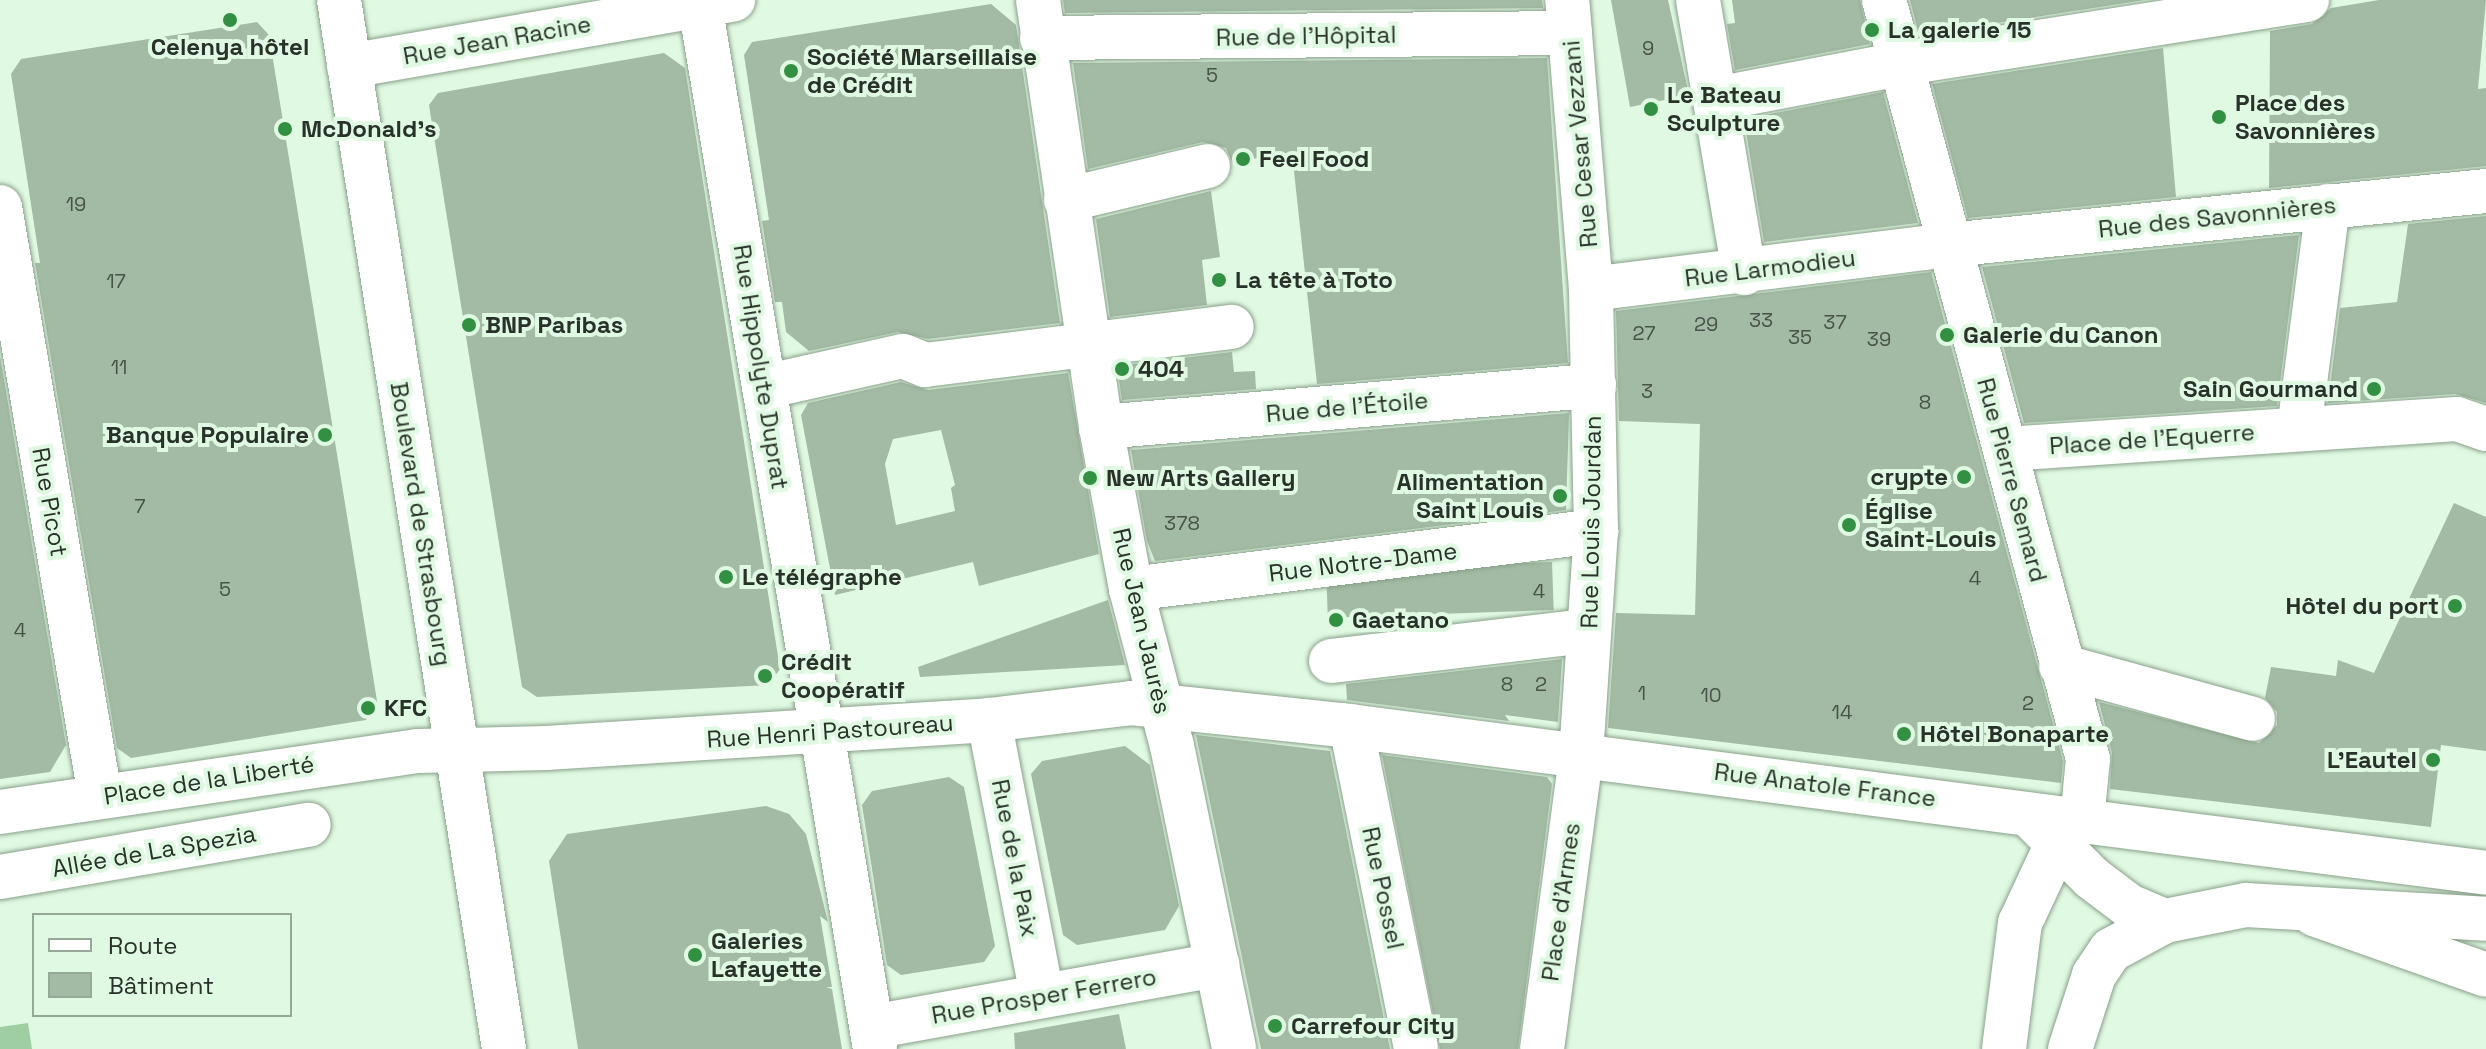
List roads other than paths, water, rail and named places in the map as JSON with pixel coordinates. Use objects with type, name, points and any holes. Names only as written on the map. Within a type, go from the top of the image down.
[{"type":"street","name":"Boulevard de Strasbourg","points":[[339,0],[369,62],[457,750],[504,1049]]},
{"type":"street","points":[[1698,0],[1744,273]]},
{"type":"street","name":"Rue Pierre Semard","points":[[1884,0],[1904,63],[1948,245],[2088,759],[2070,832],[2020,923],[2004,1049]]},
{"type":"street","points":[[1716,99],[1904,63],[2307,0]]},
{"type":"street","name":"Rue Jean Racine","points":[[369,62],[717,2]]},
{"type":"street","name":"Rue Hippolyte Duprat","points":[[717,2],[764,387],[818,730],[874,1038]]},
{"type":"street","name":"Rue de l'Hôpital","points":[[1040,19],[1175,37],[1568,16]]},
{"type":"street","name":"Rue Cesar Vezzani","points":[[1568,16],[1591,289]]},
{"type":"street","name":"Rue Jean Jaurès","points":[[1040,19],[1066,200],[1092,344],[1101,427],[1131,589],[1163,706],[1234,1049]]},
{"type":"street","points":[[1066,200],[1208,166]]},
{"type":"street","name":"Rue des Savonnières","points":[[1948,245],[2486,191]]},
{"type":"street","points":[[2299,429],[2328,206]]},
{"type":"street","name":"Rue Picot","points":[[0,207],[100,796]]},
{"type":"street","name":"Rue Larmodieu","points":[[1591,289],[1744,273],[1948,245]]},
{"type":"street","name":"Rue Louis Jourdan","points":[[1581,756],[1596,531],[1591,289]]},
{"type":"street","points":[[764,387],[903,356],[925,365],[1232,327]]},
{"type":"street","name":"Rue de l'Étoile","points":[[1101,427],[1594,386]]},
{"type":"street","name":"Place de l'Equerre","points":[[2006,449],[2457,419],[2486,429]]},
{"type":"street","name":"Rue Notre-Dame","points":[[1131,589],[1596,531]]},
{"type":"street","points":[[1331,661],[1588,631]]},
{"type":"street","points":[[2061,666],[2253,719]]},
{"type":"street","name":"Rue Henri Pastoureau","points":[[457,750],[989,720],[1131,703],[1163,706]]},
{"type":"street","name":"Rue Anatole France","points":[[1163,706],[1351,726],[2025,811],[2070,832],[2486,873]]},
{"type":"street","name":"Rue de la Paix","points":[[989,720],[1042,995]]},
{"type":"street","name":"Rue Possel","points":[[1351,726],[1416,1049]]},
{"type":"street","name":"Place de la Liberté","points":[[0,812],[100,796],[457,750]]},
{"type":"street","name":"Place d'Armes","points":[[1542,1049],[1581,756]]},
{"type":"street","name":"Allée de La Spezia","points":[[0,877],[309,825]]},
{"type":"street","points":[[2070,832],[2092,878],[2129,906],[2165,921]]},
{"type":"street","points":[[2070,1049],[2094,975],[2111,950],[2165,921],[2246,905],[2486,919]]},
{"type":"street","points":[[2300,909],[2486,975]]},
{"type":"street","name":"Rue Prosper Ferrero","points":[[874,1038],[1042,995],[1217,965]]},
{"type":"place","name":"Celenya hôtel","points":[[230,20]]},
{"type":"place","name":"La galerie 15","points":[[1872,30]]},
{"type":"place","name":"Société Marseillaise de Crédit","points":[[791,71]]},
{"type":"place","name":"Le Bateau Sculpture","points":[[1651,109]]},
{"type":"place","name":"Place des Savonnières","points":[[2219,117]]},
{"type":"place","name":"McDonald's","points":[[285,129]]},
{"type":"place","name":"Feel Food","points":[[1243,159]]},
{"type":"place","name":"La tête à Toto","points":[[1219,280]]},
{"type":"place","name":"BNP Paribas","points":[[469,325]]},
{"type":"place","name":"Galerie du Canon","points":[[1947,335]]},
{"type":"place","name":"404","points":[[1122,369]]},
{"type":"place","name":"Sain Gourmand","points":[[2374,389]]},
{"type":"place","name":"Banque Populaire","points":[[325,435]]},
{"type":"place","name":"crypte","points":[[1964,477]]},
{"type":"place","name":"New Arts Gallery","points":[[1090,478]]},
{"type":"place","name":"Alimentation Saint Louis","points":[[1560,496]]},
{"type":"place","name":"Église Saint-Louis","points":[[1849,525]]},
{"type":"place","name":"Le télégraphe","points":[[726,577]]},
{"type":"place","name":"Hôtel du port","points":[[2455,606]]},
{"type":"place","name":"Gaetano","points":[[1336,620]]},
{"type":"place","name":"Crédit Coopératif","points":[[765,676]]},
{"type":"place","name":"KFC","points":[[368,708]]},
{"type":"place","name":"Hôtel Bonaparte","points":[[1904,734]]},
{"type":"place","name":"L'Eautel","points":[[2433,760]]},
{"type":"place","name":"Galeries Lafayette","points":[[695,955]]},
{"type":"place","name":"Carrefour City","points":[[1275,1026]]}]
